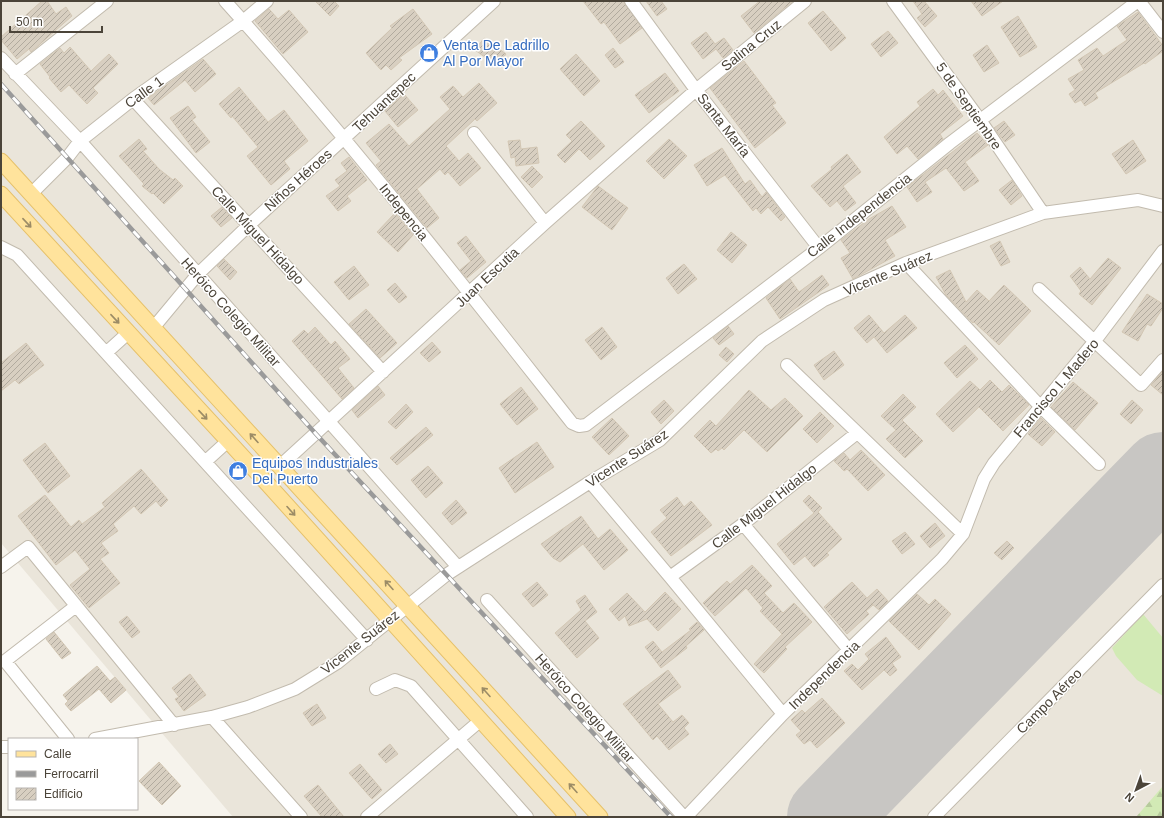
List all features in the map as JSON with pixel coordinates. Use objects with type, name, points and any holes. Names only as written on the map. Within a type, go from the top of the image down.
[{"type":"main road","points":[[1,161],[600,817]]},
{"type":"main road","points":[[1,194],[228,441],[568,817]]},
{"type":"street","points":[[15,74],[107,1]]},
{"type":"street","name":"Indepencia","points":[[225,1],[344,139],[470,293],[572,422],[579,426]]},
{"type":"street","name":"Calle 1","points":[[31,194],[67,158],[80,141],[133,100],[243,21],[267,1]]},
{"type":"street","name":"Tehuantepec","points":[[344,139],[494,1]]},
{"type":"street","name":"Santa María","points":[[631,1],[696,90],[819,248]]},
{"type":"street","name":"Salina Cruz","points":[[696,90],[805,1]]},
{"type":"street","name":"5 de Septiembre","points":[[893,1],[980,120],[1043,213]]},
{"type":"street","points":[[1139,1],[1163,32]]},
{"type":"street","name":"Calle Independencia","points":[[579,426],[586,425],[819,248],[980,120],[1139,1]]},
{"type":"street","name":"Heróico Colegio Militar","points":[[1,58],[80,141],[458,567]]},
{"type":"street","name":"Juan Escutia","points":[[280,466],[545,223],[696,90]]},
{"type":"street","name":"Calle Miguel Hidalgo","points":[[133,100],[383,372]]},
{"type":"street","points":[[474,133],[545,223]]},
{"type":"street","name":"Niños Héroes","points":[[154,327],[198,274],[249,225],[344,139]]},
{"type":"street","name":"Vicente Suárez","points":[[101,738],[212,717],[248,707],[295,689],[337,663],[446,575],[590,482],[660,440],[762,341],[824,300],[906,263],[1043,213],[1138,200],[1163,206]]},
{"type":"street","points":[[1,247],[17,255],[107,352],[367,640]]},
{"type":"street","name":"Francisco I. Madero","points":[[963,534],[984,479],[994,463],[1094,342],[1163,251]]},
{"type":"street","points":[[906,263],[1040,406],[1100,464]]},
{"type":"street","points":[[1039,289],[1141,385],[1163,360]]},
{"type":"street","points":[[107,352],[128,333]]},
{"type":"street","points":[[786,365],[963,534]]},
{"type":"street","name":"Calle Miguel Hidalgo","points":[[670,576],[742,524],[856,433]]},
{"type":"street","points":[[206,461],[228,441]]},
{"type":"street","points":[[590,482],[670,576],[783,714]]},
{"type":"street","points":[[742,524],[849,650]]},
{"type":"street","name":"Independencia","points":[[685,817],[783,714],[942,560],[963,534]]},
{"type":"street","points":[[1,567],[28,547],[174,725]]},
{"type":"street","name":"Campo Aéreo","points":[[934,817],[1163,585]]},
{"type":"street","name":"Heróico Colegio Militar","points":[[487,600],[685,817]]},
{"type":"street","points":[[67,738],[3,659],[76,606]]},
{"type":"street","points":[[376,689],[395,680],[411,686],[527,817]]},
{"type":"street","points":[[212,717],[301,817]]},
{"type":"street","points":[[367,817],[481,720]]},
{"type":"shaded area","points":[[1,1],[1163,1],[1163,817],[233,817],[1,543]]},
{"type":"green space","points":[[1143,614],[1163,638],[1163,696],[1137,680],[1116,656],[1112,648]]},
{"type":"green space","points":[[1163,786],[1163,817],[1136,817]]},
{"type":"building","points":[[42,1],[47,1],[56,14],[66,7],[72,16],[31,52],[29,49],[17,59],[1,40],[1,37]]},
{"type":"building","points":[[315,1],[334,1],[339,6],[330,16]]},
{"type":"building","points":[[583,1],[623,1],[642,28],[620,44],[604,22],[601,24]]},
{"type":"building","points":[[646,1],[661,1],[667,9],[657,16]]},
{"type":"building","points":[[760,1],[793,1],[754,33],[741,16]]},
{"type":"building","points":[[913,1],[924,1],[937,16],[925,27],[917,18],[922,14]]},
{"type":"building","points":[[971,1],[1003,1],[982,16]]},
{"type":"building","points":[[269,9],[278,19],[289,10],[308,32],[283,54],[255,21]]},
{"type":"building","points":[[413,9],[432,34],[399,58],[402,60],[391,70],[386,65],[381,70],[366,53],[392,28],[390,26]]},
{"type":"building","points":[[823,11],[846,38],[831,51],[808,23]]},
{"type":"building","points":[[1138,12],[1163,46],[1163,51],[1145,64],[1144,63],[1095,93],[1098,98],[1085,106],[1081,100],[1075,103],[1069,94],[1075,90],[1068,79],[1084,70],[1078,60],[1097,48],[1103,56],[1127,40],[1117,26]]},
{"type":"building","points":[[1018,16],[1037,47],[1020,57],[1001,27]]},
{"type":"building","points":[[888,31],[898,43],[881,57],[871,44]]},
{"type":"building","points":[[706,32],[715,44],[724,38],[733,50],[723,58],[716,49],[703,59],[691,43]]},
{"type":"building","points":[[484,38],[506,54],[497,66],[475,50]]},
{"type":"building","points":[[987,45],[999,63],[984,72],[973,55]]},
{"type":"building","points":[[70,47],[91,71],[109,54],[118,64],[93,88],[98,93],[87,104],[69,85],[61,92],[40,64],[60,48],[64,53]]},
{"type":"building","points":[[613,48],[624,62],[615,68],[605,55]]},
{"type":"building","points":[[576,54],[600,81],[584,96],[560,69]]},
{"type":"building","points":[[203,59],[216,74],[195,92],[185,80],[154,105],[148,98]]},
{"type":"building","points":[[744,61],[776,103],[772,105],[786,123],[755,148],[710,88]]},
{"type":"building","points":[[665,73],[679,91],[649,113],[635,95]]},
{"type":"building","points":[[479,83],[497,103],[477,121],[475,119],[446,146],[459,161],[468,153],[481,168],[460,186],[448,172],[445,175],[440,169],[417,189],[439,218],[427,228],[376,165],[381,161],[366,143],[389,124],[409,146],[450,109],[440,97],[453,86],[463,97]]},
{"type":"building","points":[[239,87],[268,122],[284,110],[308,141],[284,161],[290,169],[271,185],[247,156],[258,147],[232,116],[231,118],[219,104]]},
{"type":"building","points":[[933,89],[938,95],[943,90],[963,116],[940,134],[943,139],[918,159],[907,146],[897,154],[884,137],[920,106],[917,102]]},
{"type":"building","points":[[404,94],[418,110],[398,127],[385,111]]},
{"type":"building","points":[[188,106],[196,117],[192,120],[210,142],[196,153],[170,118]]},
{"type":"building","points":[[581,121],[605,146],[590,160],[579,149],[565,163],[557,155],[572,141],[566,135]]},
{"type":"building","points":[[1004,121],[1015,135],[1005,142],[994,128]]},
{"type":"building","points":[[977,133],[988,145],[965,162],[979,181],[964,191],[946,168],[925,182],[932,192],[917,202],[907,187]]},
{"type":"building","points":[[139,139],[147,149],[143,151],[159,169],[173,180],[175,178],[183,186],[164,204],[153,193],[152,194],[142,186],[144,184],[119,156]]},
{"type":"building","points":[[669,139],[687,156],[664,179],[646,161]]},
{"type":"building","points":[[520,140],[521,149],[537,147],[539,163],[516,166],[515,157],[511,158],[508,141]]},
{"type":"building","points":[[1133,140],[1146,161],[1126,174],[1112,154]]},
{"type":"building","points":[[722,148],[745,184],[750,180],[762,197],[766,192],[785,217],[781,221],[768,207],[761,214],[756,208],[753,211],[725,175],[707,186],[694,165]]},
{"type":"building","points":[[847,154],[861,172],[843,186],[856,203],[845,211],[837,201],[830,207],[811,186],[832,169],[831,167]]},
{"type":"building","points":[[349,157],[367,180],[347,196],[351,201],[338,211],[326,196],[340,186],[335,180],[347,171],[341,163]]},
{"type":"building","points":[[532,166],[543,177],[532,188],[521,177]]},
{"type":"building","points":[[1012,180],[1022,196],[1011,205],[999,190]]},
{"type":"building","points":[[598,186],[628,208],[612,230],[582,207]]},
{"type":"building","points":[[892,206],[906,227],[885,240],[895,256],[853,279],[841,258],[850,253],[841,240],[869,219]]},
{"type":"building","points":[[222,207],[232,218],[221,227],[211,216]]},
{"type":"building","points":[[395,213],[413,235],[398,252],[377,232]]},
{"type":"building","points":[[731,232],[747,245],[732,263],[717,250]]},
{"type":"building","points":[[466,236],[486,262],[467,278],[460,270],[471,261],[457,243]]},
{"type":"building","points":[[1000,241],[1010,262],[1001,266],[990,246]]},
{"type":"building","points":[[1108,258],[1121,268],[1092,305],[1079,294],[1081,291],[1070,276],[1080,267],[1090,279]]},
{"type":"building","points":[[224,259],[237,272],[230,280],[217,266]]},
{"type":"building","points":[[684,264],[697,279],[678,294],[666,278]]},
{"type":"building","points":[[354,266],[369,285],[349,300],[334,282]]},
{"type":"building","points":[[950,270],[966,302],[977,290],[989,301],[1004,285],[1031,311],[999,345],[974,322],[973,323],[946,295],[936,277]]},
{"type":"building","points":[[822,275],[829,285],[780,319],[766,298],[790,279],[799,292]]},
{"type":"building","points":[[395,283],[407,297],[399,303],[387,290]]},
{"type":"building","points":[[1147,294],[1163,304],[1163,308],[1151,326],[1147,324],[1138,341],[1122,332]]},
{"type":"building","points":[[366,309],[397,343],[380,358],[349,324]]},
{"type":"building","points":[[869,315],[884,333],[905,315],[917,328],[887,353],[874,337],[867,343],[854,328]]},
{"type":"building","points":[[728,326],[734,334],[719,345],[713,338]]},
{"type":"building","points":[[315,327],[331,345],[335,341],[350,359],[338,368],[354,388],[342,399],[292,341],[304,330],[308,334]]},
{"type":"building","points":[[602,327],[617,347],[601,360],[585,340]]},
{"type":"building","points":[[432,342],[441,352],[429,362],[420,353]]},
{"type":"building","points":[[26,343],[44,365],[19,384],[15,380],[1,391],[1,363]]},
{"type":"building","points":[[965,345],[978,359],[957,378],[944,363]]},
{"type":"building","points":[[726,347],[734,354],[727,362],[719,355]]},
{"type":"building","points":[[834,351],[844,365],[824,380],[814,365]]},
{"type":"building","points":[[1163,371],[1163,395],[1151,385]]},
{"type":"building","points":[[990,380],[1002,392],[1009,385],[1029,405],[1003,431],[979,407],[953,432],[936,414],[970,381],[980,390]]},
{"type":"building","points":[[1073,382],[1098,403],[1075,430],[1051,407]]},
{"type":"building","points":[[378,386],[385,395],[358,418],[352,410]]},
{"type":"building","points":[[521,387],[538,409],[517,425],[500,404]]},
{"type":"building","points":[[749,390],[771,410],[785,398],[803,416],[767,452],[744,430],[724,450],[722,448],[718,451],[716,449],[711,453],[694,436],[710,420],[716,426]]},
{"type":"building","points":[[903,394],[916,407],[902,420],[923,441],[905,458],[886,439],[896,430],[881,416]]},
{"type":"building","points":[[664,400],[674,411],[661,424],[651,412]]},
{"type":"building","points":[[1132,400],[1143,410],[1131,424],[1120,414]]},
{"type":"building","points":[[406,404],[413,412],[396,429],[388,422]]},
{"type":"building","points":[[820,412],[834,426],[817,443],[803,429]]},
{"type":"building","points":[[612,418],[629,436],[609,455],[592,437]]},
{"type":"building","points":[[1041,418],[1055,432],[1042,446],[1028,434]]},
{"type":"building","points":[[426,427],[433,435],[397,465],[390,458]]},
{"type":"building","points":[[537,442],[554,467],[515,493],[499,468]]},
{"type":"building","points":[[45,443],[70,476],[48,493],[23,460]]},
{"type":"building","points":[[861,450],[885,475],[868,491],[847,469],[844,471],[834,461],[844,453],[850,460]]},
{"type":"building","points":[[428,466],[443,483],[426,498],[411,480]]},
{"type":"building","points":[[141,469],[168,500],[161,507],[156,501],[141,514],[134,506],[113,524],[118,531],[101,543],[109,553],[100,559],[120,583],[89,608],[70,585],[90,569],[75,550],[56,565],[18,516],[45,495],[71,527],[79,520],[82,524],[105,507],[102,503]]},
{"type":"building","points":[[809,495],[822,508],[818,512],[842,539],[827,553],[829,555],[814,567],[805,556],[794,565],[777,544],[814,513],[803,501]]},
{"type":"building","points":[[677,497],[684,507],[691,501],[712,525],[671,556],[651,532],[667,518],[660,510]]},
{"type":"building","points":[[456,500],[467,513],[452,525],[442,513]]},
{"type":"building","points":[[581,516],[598,539],[610,529],[628,550],[604,570],[583,544],[560,562],[553,558],[541,544]]},
{"type":"building","points":[[935,523],[945,536],[930,548],[920,536]]},
{"type":"building","points":[[905,532],[915,544],[902,554],[892,541]]},
{"type":"building","points":[[1007,541],[1014,548],[1002,560],[994,553]]},
{"type":"building","points":[[752,565],[772,586],[764,593],[783,613],[794,603],[812,622],[785,647],[787,649],[764,673],[754,664],[782,634],[760,611],[763,608],[746,588],[715,616],[703,603],[727,581],[730,584]]},
{"type":"building","points":[[537,582],[548,595],[533,607],[522,594]]},
{"type":"building","points":[[852,582],[867,598],[877,589],[888,601],[879,610],[871,603],[873,605],[866,611],[869,614],[847,634],[824,607]]},
{"type":"building","points":[[665,592],[681,609],[658,631],[647,619],[629,626],[625,616],[619,621],[609,609],[627,593],[645,612]]},
{"type":"building","points":[[917,594],[929,605],[935,599],[951,614],[919,650],[889,621]]},
{"type":"building","points":[[585,595],[597,612],[585,621],[599,638],[577,658],[555,633],[581,610],[576,601]]},
{"type":"building","points":[[127,616],[140,632],[132,638],[119,622]]},
{"type":"building","points":[[697,622],[704,630],[686,646],[687,648],[661,668],[645,647],[653,641],[662,652],[691,630],[689,629]]},
{"type":"building","points":[[54,632],[71,653],[62,659],[46,639]]},
{"type":"building","points":[[886,637],[901,657],[892,663],[897,670],[890,676],[884,670],[862,690],[844,671],[852,664],[858,670],[869,659],[865,654]]},
{"type":"building","points":[[97,666],[110,681],[115,677],[126,690],[111,703],[99,689],[71,711],[65,704],[68,701],[63,695]]},
{"type":"building","points":[[668,670],[681,687],[658,704],[673,722],[682,715],[689,723],[684,728],[689,734],[669,750],[657,736],[653,740],[623,704]]},
{"type":"building","points":[[190,674],[206,695],[184,711],[175,699],[179,697],[172,688]]},
{"type":"building","points":[[822,698],[845,723],[817,748],[810,740],[804,744],[796,735],[801,731],[791,720],[802,710],[805,713]]},
{"type":"building","points":[[317,704],[326,718],[312,726],[303,713]]},
{"type":"building","points":[[390,744],[398,754],[386,763],[378,754]]},
{"type":"building","points":[[159,762],[181,786],[162,805],[139,781]]},
{"type":"building","points":[[360,764],[382,790],[372,799],[349,773]]},
{"type":"building","points":[[318,785],[344,817],[322,817],[304,796]]},
{"type":"runway","points":[[828,817],[1163,473]]},
{"type":"railway","points":[[1,84],[316,434],[671,817]]},
{"type":"place","name":"Venta De Ladrillo Al Por Mayor","points":[[429,53]]},
{"type":"place","name":"Equipos Industriales Del Puerto","points":[[238,471]]}]
